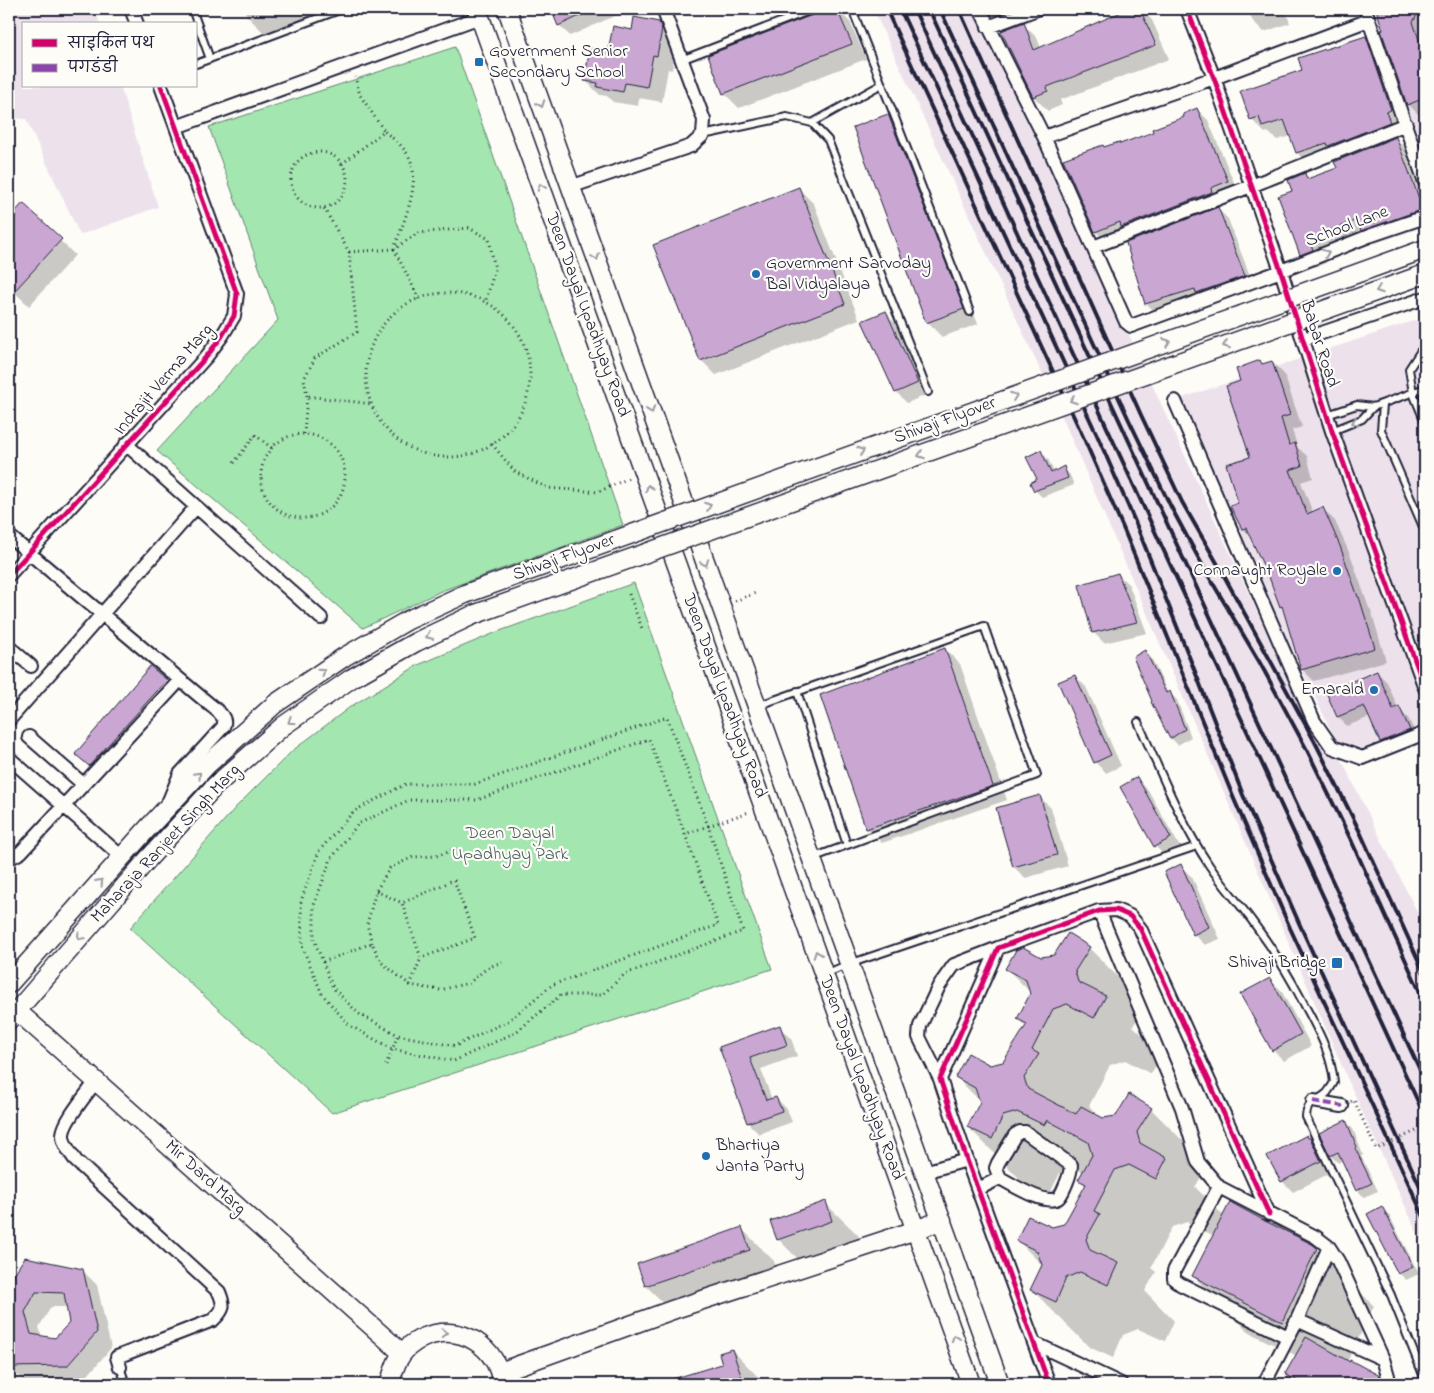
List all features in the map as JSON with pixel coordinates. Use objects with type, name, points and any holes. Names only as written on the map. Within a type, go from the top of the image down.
[{"type":"main road","name":"Deen Dayal Upadhyay Road","points":[[507,9],[1000,1384]]},
{"type":"main road","name":"Deen Dayal Upadhyay Road","points":[[479,13],[971,1384]]},
{"type":"main road","name":"Shivaji Flyover","points":[[465,594],[1425,249]]},
{"type":"main road","name":"Shivaji Flyover","points":[[473,615],[1425,274]]},
{"type":"main road","name":"Maharaja Ranjeet Singh Marg","points":[[9,984],[207,765],[275,704],[344,656],[408,620],[465,594]]},
{"type":"main road","name":"Maharaja Ranjeet Singh Marg","points":[[11,1011],[215,786],[283,726],[352,678],[416,642],[473,615]]},
{"type":"main road","name":"Mir Dard Marg","points":[[11,1011],[96,1082],[402,1353]]},
{"type":"main road","points":[[390,1384],[391,1377],[402,1353],[416,1340],[435,1333],[445,1332],[465,1335],[482,1345],[493,1357],[501,1378],[676,1309],[942,1220]]},
{"type":"street","points":[[131,9],[136,22]]},
{"type":"street","points":[[570,187],[691,146],[703,135],[704,120],[663,9]]},
{"type":"street","points":[[980,9],[1044,137],[1094,247],[1406,124]]},
{"type":"street","points":[[988,27],[1037,9]]},
{"type":"street","name":"Babar Road","points":[[1187,9],[1214,78],[1252,186],[1304,339],[1332,431],[1425,688]]},
{"type":"street","points":[[176,127],[351,64],[479,13]]},
{"type":"street","points":[[1044,137],[1214,78],[1367,14],[1425,182]]},
{"type":"street","name":"Indrajit Verma Marg","points":[[9,574],[207,356],[234,316],[237,294],[161,88]]},
{"type":"street","name":"School Lane","points":[[1094,247],[1126,322],[1131,326],[1281,271],[1368,236],[1425,217]]},
{"type":"street","points":[[1304,339],[1425,298]]},
{"type":"street","points":[[1175,401],[1314,721],[1332,746],[1362,758],[1425,734]]},
{"type":"street","points":[[126,444],[321,618]]},
{"type":"street","points":[[9,720],[196,507]]},
{"type":"street","points":[[9,536],[223,716],[225,724],[180,774],[164,811]]},
{"type":"street","points":[[9,647],[31,666]]},
{"type":"street","points":[[9,856],[12,857],[21,852],[180,680]]},
{"type":"street","points":[[29,737],[83,784]]},
{"type":"street","points":[[9,758],[122,857]]},
{"type":"street","points":[[1049,1384],[967,1160],[940,1079],[919,1037],[920,1026],[939,986],[954,965],[1099,911],[1116,910],[1130,916],[1140,928],[1269,1214]]},
{"type":"street","points":[[1099,911],[1182,1108],[1198,1162],[1219,1187],[1316,1237],[1329,1247],[1338,1261],[1383,1359],[1388,1376],[1387,1384]]},
{"type":"street","points":[[940,1079],[998,948]]},
{"type":"street","points":[[96,1082],[67,1121],[63,1134],[66,1148],[76,1161],[220,1292],[224,1302],[221,1312],[213,1320],[116,1358],[120,1367]]},
{"type":"street","points":[[1313,1101],[1342,1106]]},
{"type":"street","points":[[1020,1132],[1025,1132],[1072,1165],[1071,1171],[1057,1199],[1050,1200],[1028,1193],[1000,1178],[996,1168],[998,1163],[1015,1135],[1020,1132]]},
{"type":"street","points":[[924,1172],[967,1160]]},
{"type":"street","points":[[978,1189],[1000,1178]]},
{"type":"street","points":[[1219,1187],[1174,1271],[1174,1279],[1180,1284],[1288,1337]]},
{"type":"street","points":[[1264,1384],[1297,1320],[1329,1247]]},
{"type":"street","points":[[1297,1320],[1383,1359]]},
{"type":"street","points":[[1034,1343],[1121,1384]]},
{"type":"lane","points":[[192,9],[197,22]]},
{"type":"lane","points":[[198,63],[342,9]]},
{"type":"lane","points":[[681,60],[814,9]]},
{"type":"lane","points":[[852,9],[970,312]]},
{"type":"lane","points":[[198,26],[210,59]]},
{"type":"lane","points":[[812,123],[882,84]]},
{"type":"lane","points":[[703,135],[787,117],[812,123],[828,140],[928,392]]},
{"type":"lane","points":[[1425,347],[1422,348],[1409,369],[1413,393],[1425,422]]},
{"type":"lane","points":[[1327,414],[1357,405],[1373,407],[1425,388]]},
{"type":"lane","points":[[1383,404],[1381,430],[1424,529]]},
{"type":"lane","points":[[1332,431],[1362,419],[1373,407]]},
{"type":"lane","points":[[757,706],[984,626],[1037,775],[811,858]]},
{"type":"lane","points":[[797,691],[846,845]]},
{"type":"lane","points":[[1138,722],[1183,822],[1220,880],[1255,925],[1288,974],[1321,1035],[1332,1067],[1334,1082],[1326,1093],[1313,1101],[1307,1109],[1306,1117],[1391,1295],[1425,1380]]},
{"type":"lane","points":[[824,975],[849,964],[1198,846]]},
{"type":"lane","points":[[120,1367],[126,1384]]},
{"type":"path","points":[[351,64],[360,95],[384,131],[406,152],[414,171],[410,202],[394,249],[419,299]]},
{"type":"path","points":[[342,164],[384,131]]},
{"type":"path","points":[[310,153],[330,154],[342,164],[347,176],[346,190],[341,199],[333,205],[324,208],[309,206],[297,198],[292,184],[293,170],[297,162],[310,153]]},
{"type":"path","points":[[304,434],[307,396],[304,379],[315,358],[357,332],[349,252],[324,208]]},
{"type":"path","points":[[349,252],[394,249],[418,233],[469,228],[489,239],[495,269],[485,303]]},
{"type":"path","points":[[438,294],[457,294],[472,297],[497,310],[514,328],[525,347],[530,368],[528,392],[520,414],[506,434],[477,452],[463,456],[444,457],[425,453],[407,446],[392,434],[380,419],[372,404],[367,373],[368,359],[374,340],[394,314],[406,305],[419,299],[438,294]]},
{"type":"path","points":[[307,396],[372,404]]},
{"type":"path","points":[[304,434],[317,436],[334,447],[340,455],[345,468],[345,483],[340,497],[331,508],[319,516],[304,519],[281,512],[270,502],[263,489],[261,475],[264,460],[272,448],[279,441],[288,437],[304,434]]},
{"type":"path","points":[[234,463],[255,435],[272,448]]},
{"type":"path","points":[[492,444],[515,472],[548,488],[598,492],[644,472]]},
{"type":"path","points":[[729,602],[758,592]]},
{"type":"path","points":[[629,594],[643,632]]},
{"type":"path","points":[[667,718],[708,826],[744,931],[625,974],[602,995],[561,995],[516,1032],[454,1061],[392,1049],[349,1025],[322,994],[302,946],[300,901],[319,851],[354,811],[406,784],[475,784],[667,718]]},
{"type":"path","points":[[649,739],[685,834],[718,925],[552,985],[508,1021],[455,1046],[398,1036],[359,1014],[333,988],[314,939],[314,905],[331,859],[358,824],[409,800],[477,800],[649,739]]},
{"type":"path","points":[[685,834],[764,807]]},
{"type":"path","points":[[457,850],[436,856],[413,857],[390,868],[376,890],[367,924],[372,943],[381,962],[410,985],[440,990],[469,983],[487,968],[502,962]]},
{"type":"path","points":[[402,903],[454,880],[475,938],[421,958]]},
{"type":"path","points":[[376,890],[402,903],[421,958],[410,985]]},
{"type":"path","points":[[323,962],[372,943]]},
{"type":"path","points":[[386,1066],[398,1036]]},
{"type":"path","points":[[1342,1106],[1354,1100],[1376,1149],[1425,1127]]},
{"type":"shaded area","points":[[9,9],[95,9],[99,22],[22,22],[22,88],[121,88],[158,207],[80,235],[26,119],[9,118]]},
{"type":"shaded area","points":[[873,9],[978,9],[1294,691],[1307,690],[1425,928],[1425,1250],[1348,1080],[1063,419]]},
{"type":"shaded area","points":[[1372,9],[1425,9],[1425,160]]},
{"type":"shaded area","points":[[1425,317],[1425,729],[1362,754],[1338,745],[1173,401]]},
{"type":"green space","points":[[455,47],[623,525],[441,591],[363,628],[157,451],[278,320],[209,127]]},
{"type":"green space","name":"Deen Dayal Upadhyay Park","points":[[634,583],[772,969],[332,1113],[130,928],[236,807],[292,751],[350,707],[418,665],[497,632]]},
{"type":"building","points":[[551,9],[595,9],[558,26]]},
{"type":"building","points":[[828,9],[837,9],[852,44],[723,94],[708,55]]},
{"type":"building","points":[[1128,9],[1140,9],[1156,45],[1047,87],[1048,91],[1033,97],[1001,31],[1024,22],[1034,50]]},
{"type":"building","points":[[1376,9],[1420,9],[1413,22],[1425,57],[1425,98],[1407,105],[1381,30],[1383,30]]},
{"type":"building","points":[[634,17],[659,22],[662,29],[657,56],[653,55],[647,87],[625,83],[623,92],[597,87],[598,83],[584,81],[590,48],[608,51],[613,26],[632,30]]},
{"type":"building","points":[[1366,36],[1391,110],[1386,112],[1390,122],[1328,146],[1327,143],[1296,153],[1284,120],[1262,127],[1259,117],[1250,120],[1240,91],[1302,70],[1298,58]]},
{"type":"building","points":[[1197,108],[1228,181],[1211,188],[1212,192],[1121,227],[1120,222],[1095,232],[1063,159],[1103,145],[1104,147],[1119,142],[1120,144],[1153,132],[1152,129],[1184,117],[1183,114]]},
{"type":"building","points":[[888,114],[964,309],[926,323],[853,127]]},
{"type":"building","points":[[1396,137],[1423,209],[1361,231],[1357,220],[1308,239],[1313,250],[1300,255],[1278,196],[1292,191],[1288,180],[1305,173],[1307,179],[1337,168],[1334,162]]},
{"type":"building","points":[[799,187],[845,304],[700,361],[653,245]]},
{"type":"building","points":[[23,203],[62,239],[9,297],[9,219]]},
{"type":"building","points":[[1218,207],[1245,276],[1196,293],[1195,289],[1145,304],[1126,243]]},
{"type":"building","points":[[886,311],[918,383],[895,393],[862,321]]},
{"type":"building","points":[[1260,360],[1262,364],[1272,361],[1290,415],[1281,418],[1289,445],[1295,443],[1302,466],[1290,470],[1307,514],[1323,507],[1359,597],[1375,648],[1301,670],[1282,606],[1280,607],[1265,566],[1246,528],[1242,529],[1230,506],[1238,503],[1226,464],[1250,457],[1226,386],[1240,381],[1236,369]]},
{"type":"building","points":[[1041,450],[1051,473],[1064,466],[1068,478],[1034,491],[1030,483],[1037,479],[1026,457]]},
{"type":"building","points":[[1118,573],[1137,622],[1092,633],[1079,585]]},
{"type":"building","points":[[945,648],[993,786],[866,829],[820,695]]},
{"type":"building","points":[[1145,650],[1166,693],[1170,691],[1185,729],[1170,739],[1151,702],[1133,657]]},
{"type":"building","points":[[150,666],[167,680],[89,766],[75,754]]},
{"type":"building","points":[[1377,671],[1393,709],[1399,706],[1410,730],[1380,742],[1364,706],[1337,717],[1326,692]]},
{"type":"building","points":[[1075,675],[1111,755],[1094,763],[1058,682]]},
{"type":"building","points":[[1137,777],[1171,838],[1154,847],[1120,787]]},
{"type":"building","points":[[1040,795],[1057,855],[1013,867],[996,808]]},
{"type":"building","points":[[1181,864],[1209,927],[1193,935],[1164,872]]},
{"type":"building","points":[[1068,933],[1090,947],[1075,971],[1078,982],[1106,996],[1094,1018],[1067,1004],[1053,1009],[1032,1050],[1039,1054],[1024,1078],[1028,1089],[1076,1114],[1081,1106],[1103,1118],[1116,1116],[1129,1094],[1152,1108],[1137,1132],[1140,1143],[1167,1158],[1156,1179],[1129,1165],[1115,1170],[1094,1211],[1100,1214],[1086,1239],[1090,1250],[1118,1263],[1108,1285],[1080,1272],[1066,1278],[1056,1302],[1030,1290],[1042,1265],[1037,1251],[1016,1241],[1028,1216],[1052,1227],[1064,1224],[1086,1184],[1078,1180],[1092,1155],[1088,1142],[1047,1120],[1044,1125],[1017,1112],[1003,1116],[992,1139],[967,1127],[980,1102],[975,1088],[955,1077],[968,1053],[990,1065],[1003,1062],[1027,1024],[1017,1019],[1030,994],[1026,980],[1005,969],[1016,950],[1023,947],[1041,957],[1054,955]]},
{"type":"building","points":[[1270,978],[1301,1034],[1272,1051],[1240,994]]},
{"type":"building","points":[[780,1025],[787,1045],[750,1058],[766,1100],[776,1097],[782,1111],[747,1123],[719,1047]]},
{"type":"building","points":[[1346,1120],[1357,1147],[1355,1148],[1372,1183],[1356,1191],[1338,1152],[1330,1156],[1319,1133]]},
{"type":"building","points":[[1307,1135],[1321,1161],[1281,1182],[1267,1156]]},
{"type":"building","points":[[826,1201],[832,1221],[777,1240],[770,1221]]},
{"type":"building","points":[[1230,1202],[1317,1248],[1282,1322],[1192,1276]]},
{"type":"building","points":[[1382,1206],[1413,1267],[1398,1274],[1367,1214]]},
{"type":"building","points":[[742,1227],[750,1250],[645,1286],[637,1264]]},
{"type":"building","points":[[25,1257],[83,1269],[97,1332],[67,1366],[9,1367],[9,1282]],"holes":[[[36,1292],[64,1293],[69,1323],[55,1338],[31,1334],[25,1312]]]},
{"type":"building","points":[[1306,1337],[1350,1362],[1350,1360],[1380,1376],[1379,1384],[1303,1384],[1285,1374]]},
{"type":"building","points":[[732,1349],[744,1384],[667,1384],[666,1381],[722,1364],[719,1353]]},
{"type":"railway","points":[[886,9],[1085,441],[1124,530],[1234,799],[1290,928],[1425,1219]]},
{"type":"railway","points":[[900,9],[1097,435],[1136,524],[1243,795],[1299,923],[1425,1197]]},
{"type":"railway","points":[[914,9],[1425,1117]]},
{"type":"railway","points":[[929,9],[1425,1081]]},
{"type":"railway","points":[[940,9],[1171,507],[1307,750],[1352,842],[1425,1003]]},
{"type":"railway","points":[[959,9],[1141,415],[1182,502],[1315,742],[1361,834],[1425,975]]},
{"type":"marked path","points":[[1313,1101],[1342,1106]]},
{"type":"cycle path","points":[[1187,9],[1214,78],[1281,271],[1332,431],[1425,688]]},
{"type":"cycle path","points":[[9,575],[207,356],[234,316],[237,294],[162,88]]},
{"type":"cycle path","points":[[1049,1384],[967,1160],[940,1079],[998,948],[1099,911],[1116,910],[1130,916],[1140,928],[1269,1214]]},
{"type":"place","name":"Government Senior Secondary School","points":[[479,62]]},
{"type":"place","name":"Government Sarvoday Bal Vidyalaya","points":[[756,274]]},
{"type":"place","name":"Connaught Royale","points":[[1337,571]]},
{"type":"place","name":"Emarald","points":[[1374,690]]},
{"type":"place","name":"Shivaji Bridge","points":[[1337,963]]},
{"type":"place","name":"Bhartiya Janta Party","points":[[706,1156]]}]
